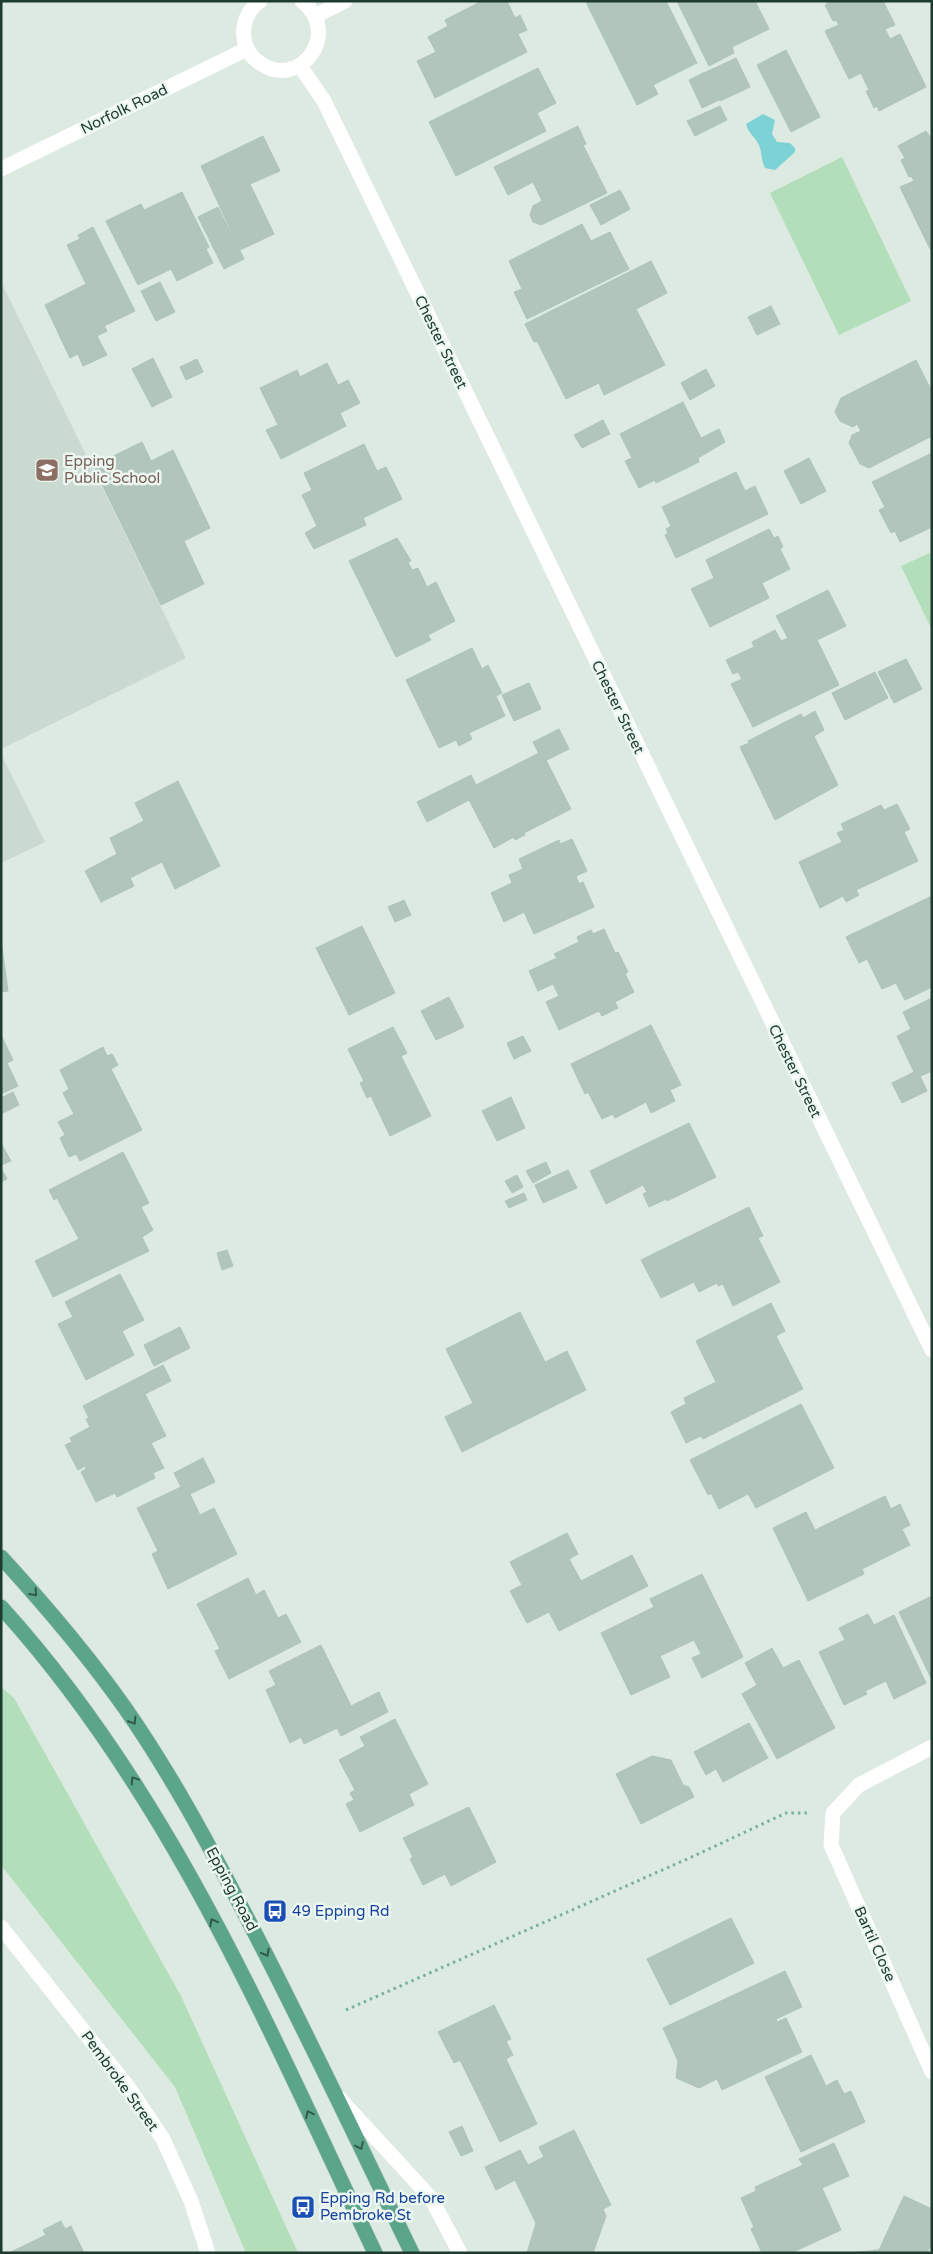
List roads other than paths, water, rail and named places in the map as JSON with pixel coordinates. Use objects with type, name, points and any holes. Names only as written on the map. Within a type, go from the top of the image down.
[{"type":"main road","name":"Epping Road","points":[[1,1557],[57,1618],[93,1664],[126,1710],[195,1818],[298,2015],[334,2094],[412,2253]]},
{"type":"main road","points":[[1,1607],[65,1682],[138,1785],[168,1836],[244,1981],[375,2253]]},
{"type":"street","points":[[260,1],[247,15],[244,38],[247,49],[255,60],[264,66],[276,70],[288,70],[300,66],[309,58],[319,38],[319,27],[315,16],[302,1]]},
{"type":"street","points":[[315,16],[345,1]]},
{"type":"street","name":"Norfolk Road","points":[[1,169],[247,49]]},
{"type":"street","name":"Chester Street","points":[[300,66],[324,101],[932,1350]]},
{"type":"street","name":"Bartil Close","points":[[932,1747],[859,1785],[833,1814],[832,1845],[932,2072]]},
{"type":"street","name":"Pembroke Street","points":[[1,1926],[128,2087],[163,2139],[191,2201],[208,2253]]},
{"type":"street","points":[[334,2094],[431,2198],[460,2253]]},
{"type":"water","points":[[763,114],[775,120],[772,134],[777,142],[790,143],[795,148],[795,152],[775,170],[765,168],[759,145],[746,124]]},
{"type":"place","name":"Epping Public School","points":[[47,470]]},
{"type":"place","name":"49 Epping Rd","points":[[275,1911]]},
{"type":"place","name":"Epping Rd before Pembroke St","points":[[303,2207]]}]
